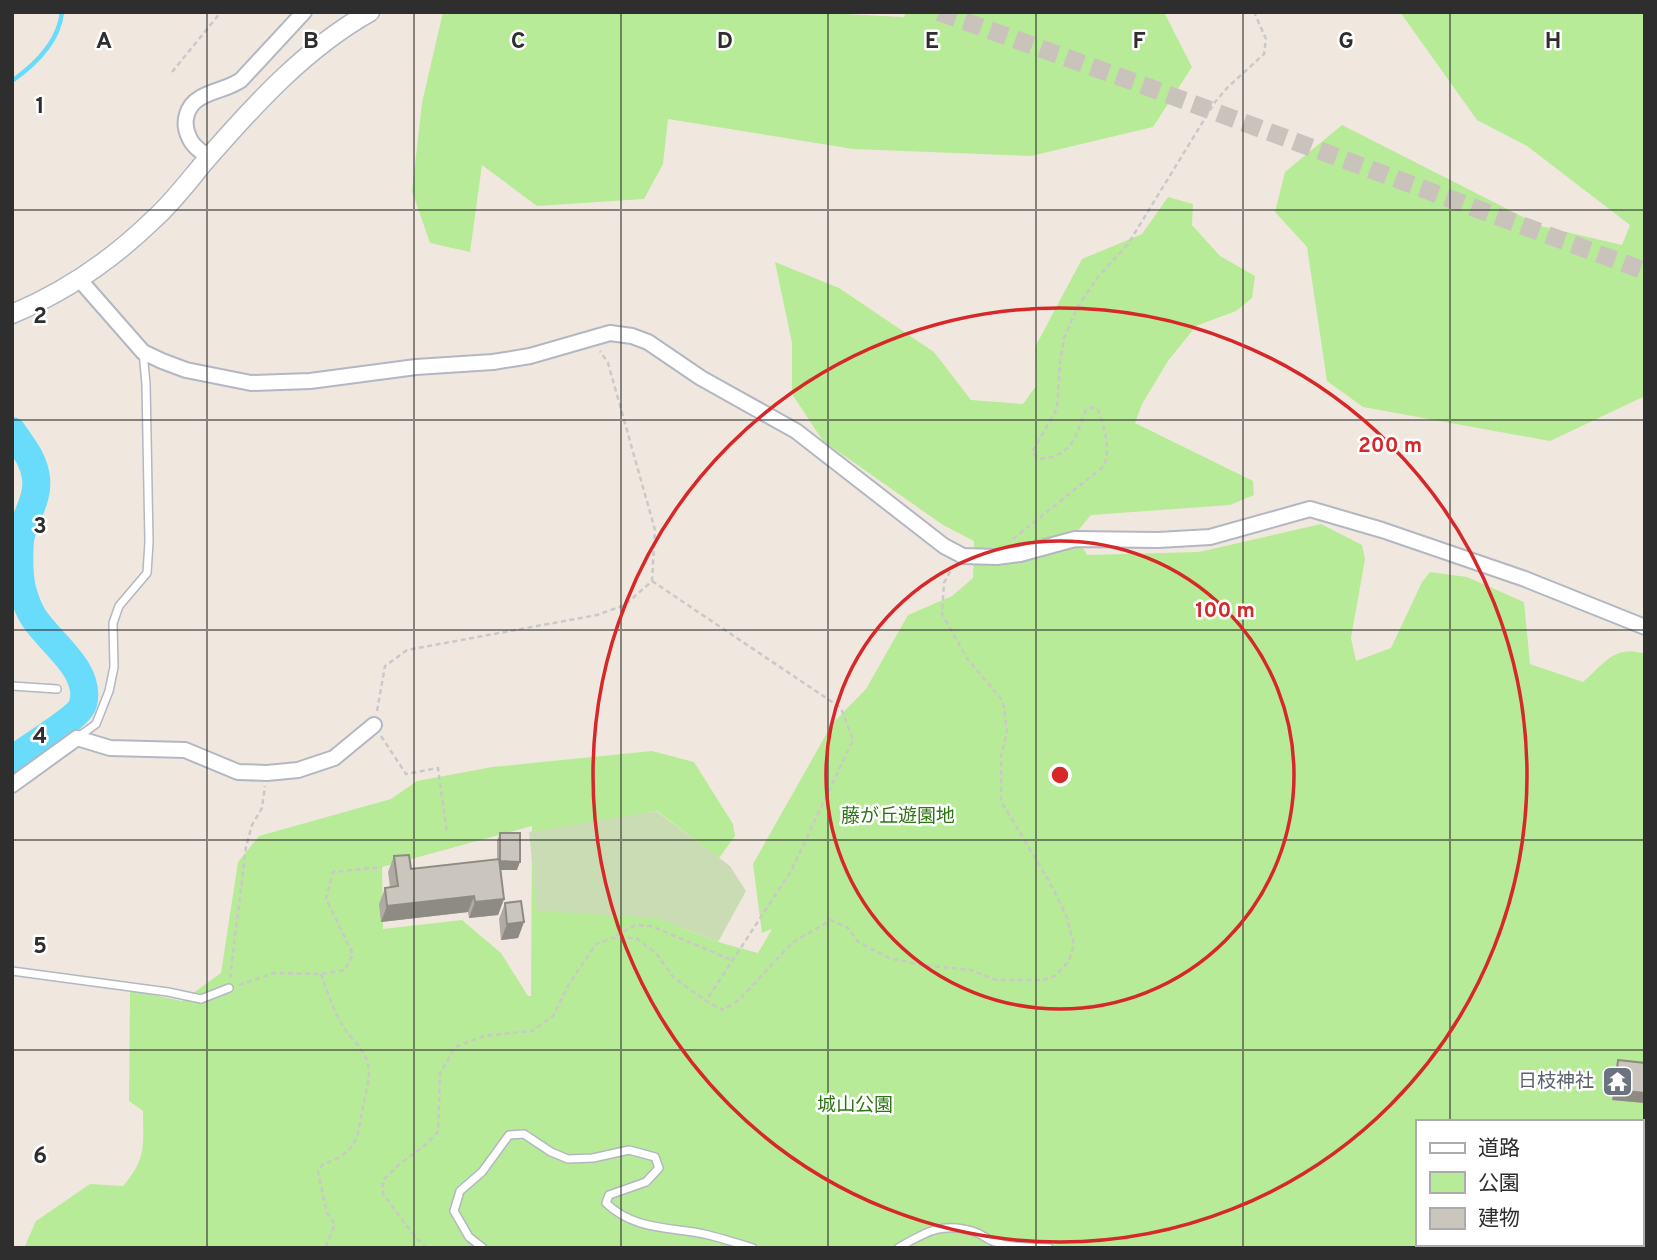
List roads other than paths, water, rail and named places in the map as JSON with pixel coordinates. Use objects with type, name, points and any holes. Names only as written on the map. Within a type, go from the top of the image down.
[{"type":"street","points":[[208,158],[189,138],[185,119],[189,108],[203,96],[241,80],[304,12]]},
{"type":"street","points":[[12,314],[79,279],[119,250],[155,218],[208,158],[304,58],[370,12]]},
{"type":"street","points":[[79,279],[143,352],[186,370],[251,383],[310,381],[416,367],[493,362],[530,356],[610,333],[632,336],[648,342],[701,378],[796,431],[944,546],[963,556],[997,557],[1020,554],[1074,538],[1158,540],[1210,537],[1310,509],[1382,530],[1525,579],[1645,627]]},
{"type":"street","points":[[12,785],[77,738],[110,748],[185,750],[238,772],[267,773],[298,769],[334,758],[374,725]]},
{"type":"lane","points":[[77,738],[96,724],[109,691],[114,667],[113,623],[119,606],[147,573],[149,542],[143,352]]},
{"type":"lane","points":[[12,685],[57,689]]},
{"type":"lane","points":[[12,971],[169,992],[201,999],[229,988]]},
{"type":"lane","points":[[483,1248],[468,1237],[454,1211],[460,1191],[482,1172],[509,1135],[524,1134],[551,1152],[568,1159],[593,1158],[629,1150],[655,1157],[659,1168],[646,1182],[609,1195],[607,1203],[618,1215],[657,1228],[704,1234],[752,1248]]},
{"type":"lane","points":[[898,1248],[933,1228],[955,1227],[978,1232],[991,1241],[1008,1246],[1049,1248]]},
{"type":"waterway","points":[[12,81],[30,67],[51,43],[62,12]]},
{"type":"waterway","points":[[12,431],[30,459],[36,478],[33,502],[20,540],[22,589],[32,615],[76,669],[84,692],[83,704],[72,717],[12,760]]},
{"type":"tunnel","points":[[939,12],[1645,271]]},
{"type":"place","name":"日枝神社","points":[[1617,1082]]},
{"type":"park label","name":"藤が丘遊園地","points":[[898,817]]},
{"type":"park label","name":"城山公園","points":[[855,1106]]}]
